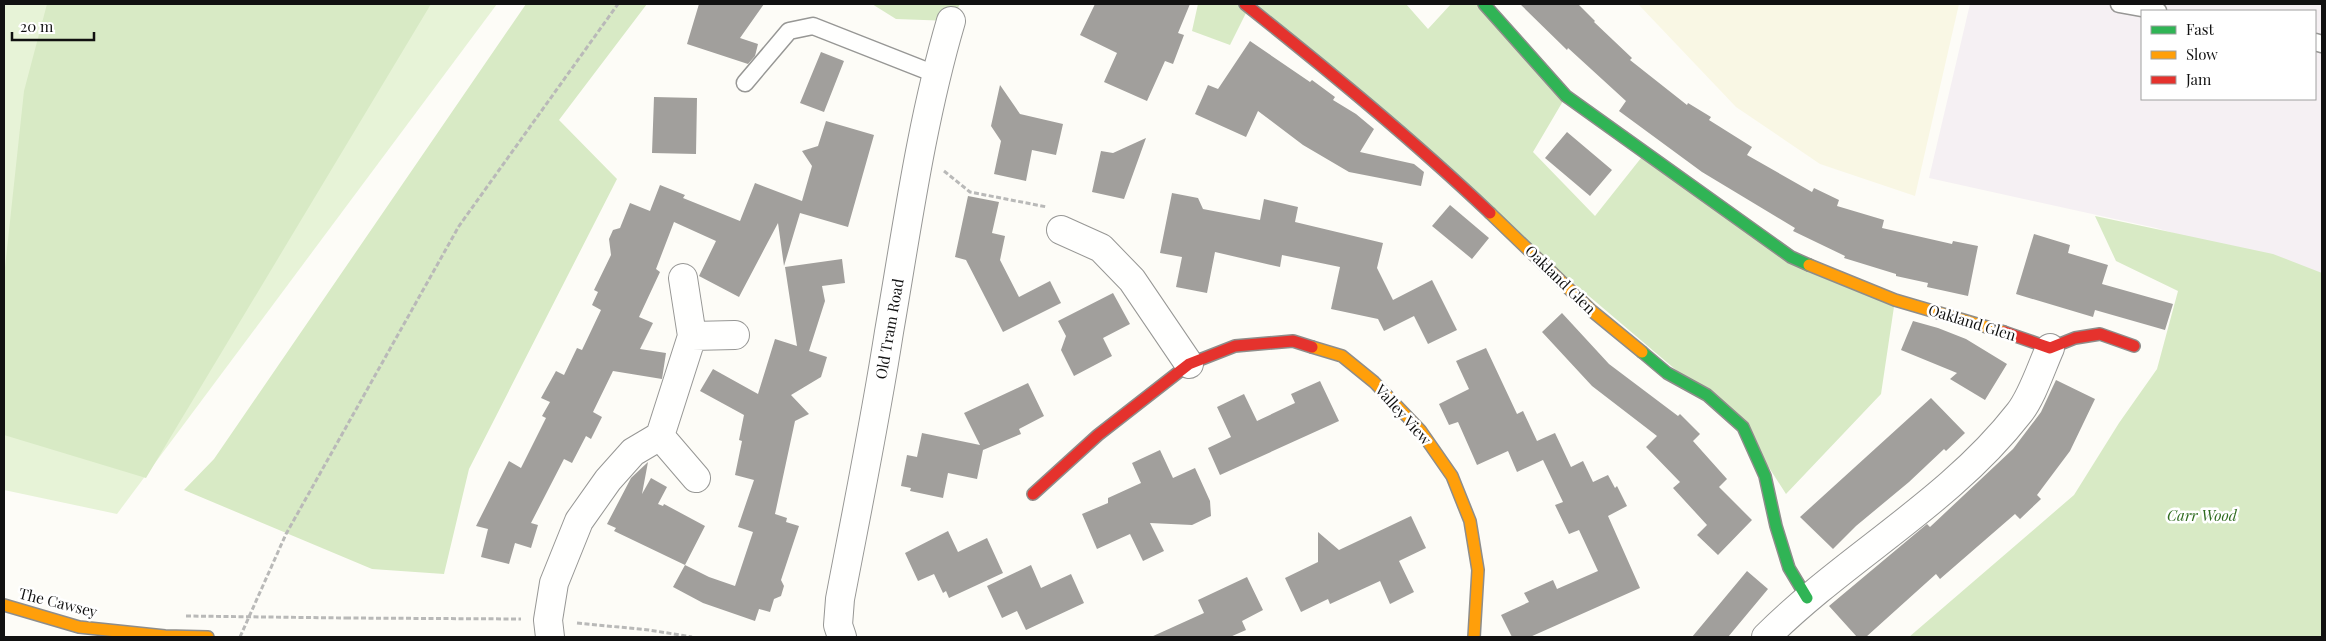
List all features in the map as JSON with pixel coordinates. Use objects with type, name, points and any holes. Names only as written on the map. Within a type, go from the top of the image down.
[{"type":"street","name":"Oakland Glen","points":[[1245,4],[1349,87],[1444,169],[1592,311],[1667,374],[1707,395],[1743,427],[1765,476],[1776,526],[1789,568],[1807,598]]},
{"type":"street","name":"Oakland Glen","points":[[1484,4],[1566,96],[1791,257],[1895,300],[1977,322],[2050,348]]},
{"type":"street","name":"Old Tram Road","points":[[842,637],[838,625],[840,600],[888,342],[920,145],[935,74],[951,21]]},
{"type":"street","points":[[1061,230],[1101,248],[1132,280],[1189,364]]},
{"type":"street","points":[[550,637],[548,620],[554,583],[579,521],[608,480],[633,452],[660,436],[692,336],[683,278]]},
{"type":"street","points":[[1766,637],[1807,598],[1978,460],[2020,412],[2050,348],[2075,338],[2100,334],[2134,346]]},
{"type":"street","points":[[692,336],[735,335]]},
{"type":"street","name":"Valley View","points":[[1033,494],[1098,436],[1189,364],[1235,346],[1293,342],[1342,356],[1374,382],[1420,430],[1452,476],[1470,520],[1478,570],[1474,637]]},
{"type":"street","points":[[660,436],[696,478]]},
{"type":"street","name":"The Cawsey","points":[[4,606],[79,627],[165,636],[208,637]]},
{"type":"lane","points":[[2119,4],[2152,10]]},
{"type":"lane","points":[[746,83],[789,31],[814,26],[935,74]]},
{"type":"path","points":[[240,637],[286,534],[459,226],[618,4]]},
{"type":"path","points":[[920,145],[937,166],[970,192],[1047,207],[1061,230]]},
{"type":"path","points":[[186,616],[346,618]]},
{"type":"shaded area","points":[[1638,4],[1959,4],[1915,196],[1820,164],[1736,107]]},
{"type":"shaded area","points":[[1970,4],[2322,4],[2322,277],[2156,228],[1929,178]]},
{"type":"green space","points":[[4,4],[497,4],[117,514],[4,490]]},
{"type":"green space","points":[[47,4],[431,4],[146,478],[4,435],[4,277],[24,91]]},
{"type":"green space","points":[[526,4],[647,4],[559,120],[617,179],[469,469],[444,574],[372,569],[184,490],[214,459]]},
{"type":"green space","points":[[872,4],[960,4],[951,21],[896,19]]},
{"type":"green space","points":[[1198,4],[1406,4],[1428,29],[1451,4],[1484,4],[1566,96],[1533,152],[1595,216],[1645,153],[1791,257],[1895,300],[1881,394],[1786,494],[1743,427],[1249,7],[1230,45],[1192,31]]},
{"type":"green space","name":"Carr Wood","points":[[2095,216],[2273,254],[2322,273],[2322,637],[1909,637],[2074,495],[2119,423],[2157,369],[2178,291],[2116,261]]},
{"type":"building","points":[[699,4],[764,4],[740,38],[758,44],[755,56],[748,64],[687,44]]},
{"type":"building","points":[[1095,4],[1190,4],[1178,33],[1184,35],[1173,64],[1165,61],[1147,101],[1104,82],[1117,53],[1080,35]]},
{"type":"building","points":[[1520,4],[1578,4],[1632,58],[1630,60],[1687,105],[1688,103],[1711,117],[1709,120],[1752,147],[1747,155],[1812,192],[1814,188],[1839,200],[1837,206],[1884,220],[1882,228],[1952,244],[1953,241],[1978,246],[1968,296],[1927,287],[1928,283],[1896,276],[1896,274],[1844,258],[1845,256],[1793,231],[1795,228],[1702,172],[1619,111],[1626,101],[1568,48],[1567,50]]},
{"type":"building","points":[[1250,41],[1310,82],[1312,80],[1335,97],[1333,100],[1356,114],[1374,129],[1360,152],[1414,164],[1424,172],[1421,186],[1349,172],[1303,145],[1258,111],[1246,137],[1195,114],[1208,85],[1218,89]]},
{"type":"building","points":[[821,52],[844,61],[824,112],[800,103]]},
{"type":"building","points":[[1000,85],[1020,114],[1063,124],[1056,155],[1032,150],[1026,181],[994,174],[1001,141],[991,126]]},
{"type":"building","points":[[654,97],[697,98],[696,154],[652,153]]},
{"type":"building","points":[[826,121],[874,135],[848,227],[800,213],[784,266],[778,223],[739,297],[699,276],[716,241],[674,222],[656,269],[660,272],[639,317],[653,323],[640,349],[666,353],[662,379],[613,371],[593,412],[602,417],[591,439],[586,436],[572,463],[564,459],[531,523],[538,525],[531,548],[515,543],[509,564],[481,557],[488,529],[476,526],[509,461],[521,468],[546,418],[542,416],[550,402],[541,398],[556,371],[564,375],[577,348],[582,350],[601,310],[592,305],[598,292],[594,290],[611,255],[609,239],[613,230],[620,228],[630,203],[650,211],[660,185],[685,195],[683,198],[740,221],[755,183],[802,201],[812,166],[802,151],[818,146]]},
{"type":"building","points":[[1567,132],[1612,170],[1590,196],[1545,158]]},
{"type":"building","points":[[1146,138],[1124,199],[1092,192],[1101,151],[1113,153]]},
{"type":"building","points":[[1172,193],[1198,198],[1203,209],[1260,220],[1264,199],[1298,207],[1295,222],[1383,243],[1377,268],[1393,300],[1432,280],[1457,330],[1428,344],[1414,316],[1384,331],[1378,319],[1331,309],[1340,267],[1282,255],[1280,267],[1215,252],[1207,293],[1176,287],[1182,257],[1160,253]]},
{"type":"building","points":[[968,196],[999,202],[992,233],[1005,236],[1000,260],[1019,297],[1050,281],[1061,303],[1003,332],[966,260],[955,257]]},
{"type":"building","points":[[1450,205],[1489,238],[1472,259],[1432,226]]},
{"type":"building","points":[[2034,234],[2070,245],[2068,253],[2108,265],[2102,284],[2173,304],[2165,330],[2095,310],[2093,317],[2016,294]]},
{"type":"building","points":[[842,259],[845,283],[822,286],[825,301],[809,351],[827,357],[821,377],[791,395],[809,414],[795,421],[775,514],[787,518],[786,522],[799,526],[781,580],[784,586],[781,596],[774,599],[770,612],[759,609],[755,621],[703,603],[673,587],[685,565],[709,577],[735,586],[753,532],[738,527],[754,480],[735,475],[742,441],[739,440],[744,415],[700,391],[713,369],[758,394],[775,339],[797,346],[785,267]]},
{"type":"building","points":[[1113,293],[1130,324],[1103,338],[1112,356],[1074,376],[1061,350],[1066,336],[1058,321]]},
{"type":"building","points":[[1562,313],[1609,364],[1678,416],[1680,414],[1700,434],[1693,441],[1727,479],[1719,487],[1752,520],[1718,555],[1697,535],[1707,525],[1673,488],[1680,482],[1646,447],[1657,436],[1592,386],[1542,332]]},
{"type":"building","points":[[1913,321],[1966,339],[2007,364],[1985,400],[1950,379],[1957,373],[1901,350]]},
{"type":"building","points":[[1486,348],[1517,414],[1523,411],[1537,441],[1555,433],[1571,467],[1583,461],[1593,482],[1608,475],[1615,488],[1617,486],[1627,506],[1608,516],[1640,588],[1530,637],[1512,637],[1501,615],[1529,602],[1524,593],[1553,580],[1557,589],[1598,571],[1579,530],[1569,534],[1555,505],[1563,502],[1543,460],[1517,472],[1508,451],[1477,465],[1458,422],[1449,425],[1439,404],[1469,389],[1456,361]]},
{"type":"building","points":[[2056,380],[2095,399],[2070,451],[2037,495],[2041,499],[2020,519],[2015,514],[1940,579],[1936,574],[1866,637],[1857,637],[1829,606],[1927,524],[1930,527],[2013,449],[2041,412]]},
{"type":"building","points":[[1320,381],[1339,421],[1220,475],[1208,448],[1231,437],[1217,407],[1244,394],[1257,421],[1295,403],[1291,394]]},
{"type":"building","points":[[1028,383],[1044,416],[1019,429],[1021,434],[983,450],[977,479],[948,473],[943,498],[910,491],[911,488],[901,486],[907,455],[917,457],[922,433],[980,445],[964,413]]},
{"type":"building","points":[[1931,398],[1965,433],[1856,526],[1833,549],[1800,517]]},
{"type":"building","points":[[1160,450],[1173,478],[1195,468],[1210,501],[1211,516],[1192,525],[1150,523],[1164,551],[1143,561],[1130,534],[1097,549],[1082,514],[1108,503],[1108,498],[1141,483],[1132,463]]},
{"type":"building","points":[[648,462],[642,494],[651,478],[667,487],[658,504],[663,506],[664,504],[705,526],[685,565],[614,531],[616,528],[607,524],[631,478]]},
{"type":"building","points":[[1411,516],[1426,548],[1399,561],[1414,592],[1390,604],[1380,581],[1330,604],[1328,599],[1301,612],[1285,578],[1318,562],[1318,532],[1339,550]]},
{"type":"building","points":[[948,531],[958,552],[987,538],[1003,573],[949,598],[946,591],[943,593],[934,574],[918,581],[905,553]]},
{"type":"building","points":[[1031,565],[1041,588],[1071,574],[1084,603],[1026,630],[1017,611],[1002,618],[987,586]]},
{"type":"building","points":[[1747,571],[1768,589],[1728,637],[1692,637]]},
{"type":"building","points":[[1247,577],[1263,610],[1242,621],[1246,630],[1230,637],[1151,637],[1204,613],[1198,600]]},
{"type":"traffic: fast","points":[[1484,4],[1566,96],[1791,257],[1809,265]]},
{"type":"traffic: fast","points":[[1642,352],[1667,373],[1707,395],[1743,427],[1765,476],[1776,526],[1789,568],[1807,598]]},
{"type":"traffic: slow","points":[[1490,213],[1592,311],[1642,352]]},
{"type":"traffic: slow","points":[[1809,265],[1895,300],[2004,332]]},
{"type":"traffic: slow","points":[[1312,347],[1342,356],[1374,382],[1420,430],[1452,476],[1470,521],[1478,570],[1474,637]]},
{"type":"traffic: slow","points":[[4,605],[79,627],[165,636],[208,637]]},
{"type":"traffic: jam","points":[[1245,4],[1370,106],[1490,213]]},
{"type":"traffic: jam","points":[[2004,332],[2050,348],[2075,338],[2100,334],[2134,346]]},
{"type":"traffic: jam","points":[[1033,494],[1098,435],[1189,364],[1235,346],[1293,341],[1312,347]]}]
